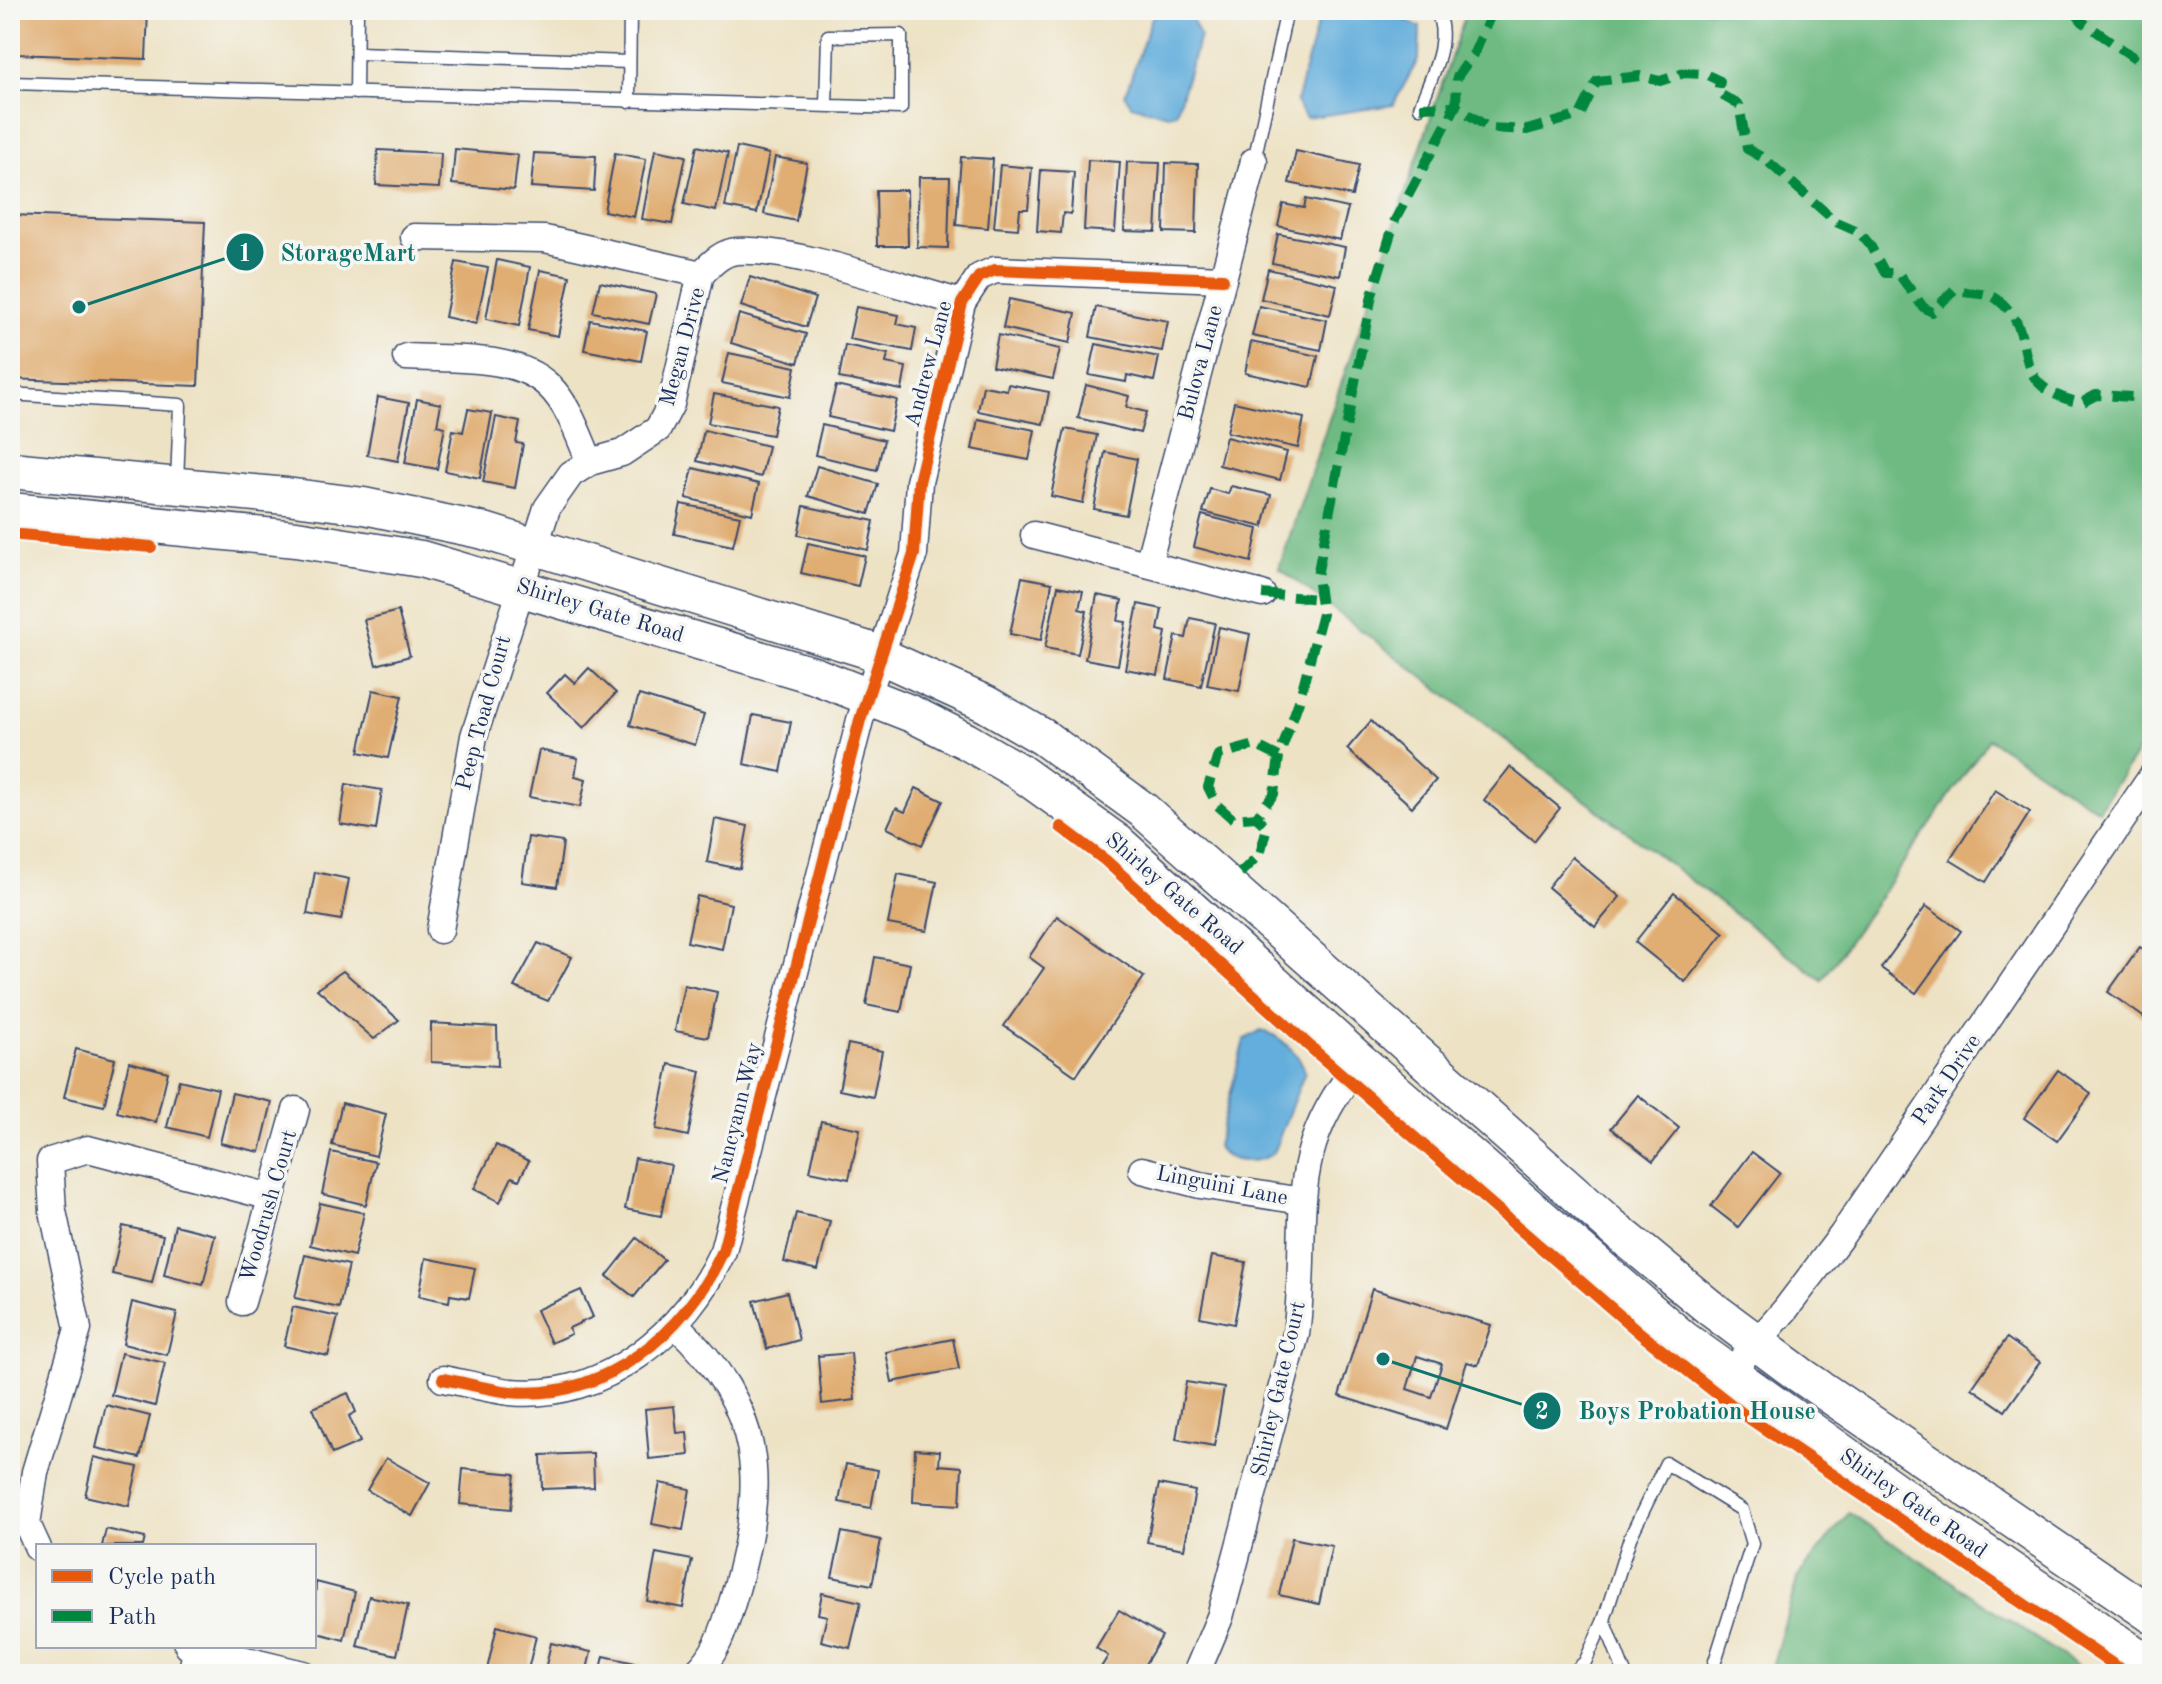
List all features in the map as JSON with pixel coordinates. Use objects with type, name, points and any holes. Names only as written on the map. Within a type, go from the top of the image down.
[{"type":"main road","name":"Shirley Gate Road","points":[[10,470],[364,506],[429,518],[532,546],[880,655],[986,704],[1043,737],[1143,810],[1610,1225],[1757,1343],[2152,1615]]},
{"type":"main road","name":"Shirley Gate Road","points":[[10,511],[296,539],[421,559],[867,695],[966,741],[1073,808],[1162,881],[1361,1062],[1583,1256],[1729,1374],[2152,1666]]},
{"type":"street","name":"Bulova Lane","points":[[1148,564],[1254,161]]},
{"type":"street","points":[[414,237],[545,239],[701,274]]},
{"type":"street","name":"Andrew Lane","points":[[701,274],[714,260],[734,251],[789,257],[962,303]]},
{"type":"street","name":"Andrew Lane","points":[[880,655],[914,554],[919,482],[962,303],[979,277],[995,270],[1223,279]]},
{"type":"street","name":"Megan Drive","points":[[532,546],[559,487],[590,462],[622,453],[658,429],[671,404],[701,274]]},
{"type":"street","points":[[406,357],[490,362],[523,369],[549,386],[569,415],[590,462]]},
{"type":"street","points":[[1034,535],[1262,594]]},
{"type":"street","name":"Peep Toad Court","points":[[440,930],[474,736],[532,546]]},
{"type":"street","name":"Nancyann Way","points":[[443,1379],[510,1392],[575,1384],[623,1365],[676,1325],[704,1290],[723,1251],[880,655]]},
{"type":"street","name":"Park Drive","points":[[1729,1374],[1842,1235],[2152,776]]},
{"type":"street","name":"Shirley Gate Court","points":[[1196,1674],[1220,1617],[1296,1334],[1303,1286],[1302,1201],[1305,1169],[1319,1122],[1332,1097],[1361,1062]]},
{"type":"street","name":"Woodrush Court","points":[[242,1302],[296,1110]]},
{"type":"street","points":[[36,1544],[27,1524],[35,1472],[78,1329],[53,1211],[50,1161],[88,1149],[271,1197]]},
{"type":"street","name":"Linguini Lane","points":[[1142,1170],[1200,1185],[1302,1201]]},
{"type":"street","points":[[676,1325],[698,1345],[728,1385],[752,1449],[755,1488],[747,1549],[721,1638],[695,1674]]},
{"type":"street","points":[[191,1674],[192,1648]]},
{"type":"street","points":[[196,1648],[303,1674]]},
{"type":"lane","points":[[356,93],[357,10]]},
{"type":"lane","points":[[629,102],[630,10]]},
{"type":"lane","points":[[1254,161],[1287,10]]},
{"type":"lane","points":[[1420,107],[1439,53],[1444,26],[1436,10]]},
{"type":"lane","points":[[10,83],[901,108],[901,35],[828,36],[826,105]]},
{"type":"lane","points":[[357,53],[629,62]]},
{"type":"lane","points":[[10,394],[180,405],[176,486]]},
{"type":"lane","points":[[1572,1674],[1585,1662],[1604,1620],[1630,1538],[1666,1463],[1742,1510],[1752,1544],[1711,1674]]},
{"type":"lane","points":[[1604,1620],[1625,1674]]},
{"type":"green space","points":[[1467,10],[2152,10],[2152,731],[2098,810],[1989,739],[1822,980],[1279,568]]},
{"type":"green space","points":[[1849,1513],[2089,1674],[1770,1674],[1798,1576]]},
{"type":"water","points":[[1165,10],[1191,16],[1200,36],[1176,113],[1168,115],[1131,105],[1125,95],[1152,17]]},
{"type":"water","points":[[1321,10],[1385,10],[1420,27],[1419,58],[1393,105],[1306,118],[1296,103]]},
{"type":"water","points":[[1261,1030],[1288,1046],[1305,1072],[1273,1153],[1259,1160],[1243,1161],[1227,1156],[1217,1146],[1244,1040]]},
{"type":"building","points":[[18,10],[148,10],[146,59],[16,54]]},
{"type":"building","points":[[697,146],[728,153],[716,211],[684,204]]},
{"type":"building","points":[[737,147],[769,154],[757,213],[725,207]]},
{"type":"building","points":[[455,149],[518,155],[514,190],[452,184]]},
{"type":"building","points":[[378,150],[441,153],[439,188],[376,185]]},
{"type":"building","points":[[655,150],[686,156],[672,224],[642,219]]},
{"type":"building","points":[[1296,151],[1359,165],[1352,196],[1289,183]]},
{"type":"building","points":[[534,153],[596,156],[594,191],[531,187]]},
{"type":"building","points":[[615,153],[646,159],[634,217],[604,211]]},
{"type":"building","points":[[775,157],[807,163],[796,221],[764,214]]},
{"type":"building","points":[[961,157],[993,159],[988,228],[956,225]]},
{"type":"building","points":[[1088,160],[1120,162],[1115,232],[1084,230]]},
{"type":"building","points":[[1127,162],[1160,163],[1156,232],[1124,231]]},
{"type":"building","points":[[1166,163],[1198,164],[1196,233],[1164,232]]},
{"type":"building","points":[[1000,165],[1032,168],[1028,209],[1020,209],[1018,229],[994,227]]},
{"type":"building","points":[[1041,170],[1074,172],[1071,214],[1063,213],[1061,233],[1037,231]]},
{"type":"building","points":[[919,177],[950,177],[948,248],[917,247]]},
{"type":"building","points":[[876,190],[907,190],[908,246],[877,246]]},
{"type":"building","points":[[1306,199],[1348,208],[1340,240],[1278,226],[1283,204],[1304,208]]},
{"type":"building","points":[[10,215],[205,222],[198,386],[10,379]]},
{"type":"building","points":[[1278,234],[1345,247],[1340,276],[1272,263]]},
{"type":"building","points":[[497,260],[530,267],[519,326],[486,319]]},
{"type":"building","points":[[456,262],[488,268],[476,324],[445,317]]},
{"type":"building","points":[[1268,269],[1337,285],[1330,315],[1261,299]]},
{"type":"building","points":[[540,270],[570,276],[558,336],[528,330]]},
{"type":"building","points":[[750,277],[815,298],[806,327],[741,306]]},
{"type":"building","points":[[600,282],[656,294],[649,324],[593,312]]},
{"type":"building","points":[[1009,299],[1076,313],[1070,343],[1003,328]]},
{"type":"building","points":[[1259,306],[1327,320],[1321,350],[1252,336]]},
{"type":"building","points":[[856,307],[899,315],[897,324],[916,328],[912,351],[849,339]]},
{"type":"building","points":[[1096,307],[1168,321],[1162,351],[1090,337]]},
{"type":"building","points":[[739,314],[806,334],[798,363],[731,343]]},
{"type":"building","points":[[590,320],[647,331],[641,361],[584,350]]},
{"type":"building","points":[[998,335],[1060,349],[1053,379],[992,366]]},
{"type":"building","points":[[1251,342],[1318,356],[1311,387],[1245,373]]},
{"type":"building","points":[[1096,344],[1159,357],[1154,381],[1127,375],[1126,382],[1089,375]]},
{"type":"building","points":[[845,345],[888,354],[886,363],[906,367],[902,390],[839,378]]},
{"type":"building","points":[[729,353],[796,367],[790,397],[722,383]]},
{"type":"building","points":[[1008,384],[1049,392],[1043,424],[978,411],[983,386],[1007,390]]},
{"type":"building","points":[[1086,385],[1129,396],[1126,407],[1146,412],[1140,433],[1078,418]]},
{"type":"building","points":[[836,386],[897,400],[890,431],[828,417]]},
{"type":"building","points":[[714,394],[778,406],[772,435],[708,423]]},
{"type":"building","points":[[378,397],[409,403],[398,461],[367,455]]},
{"type":"building","points":[[417,399],[441,404],[437,425],[445,427],[437,469],[405,463]]},
{"type":"building","points":[[1234,402],[1304,418],[1298,448],[1227,432]]},
{"type":"building","points":[[468,409],[492,413],[480,478],[445,471],[453,430],[463,432]]},
{"type":"building","points":[[496,417],[520,422],[516,443],[523,444],[515,488],[483,482]]},
{"type":"building","points":[[978,419],[1035,430],[1029,460],[972,449]]},
{"type":"building","points":[[822,425],[884,440],[877,470],[815,455]]},
{"type":"building","points":[[1065,429],[1097,435],[1083,503],[1051,496]]},
{"type":"building","points":[[704,430],[768,446],[761,477],[697,461]]},
{"type":"building","points":[[1226,437],[1287,452],[1280,480],[1219,465]]},
{"type":"building","points":[[1105,452],[1137,459],[1126,515],[1094,509]]},
{"type":"building","points":[[817,466],[878,484],[869,514],[808,496]]},
{"type":"building","points":[[693,468],[759,484],[752,514],[686,498]]},
{"type":"building","points":[[1231,486],[1271,495],[1263,527],[1203,512],[1210,489],[1228,494]]},
{"type":"building","points":[[681,504],[740,516],[733,546],[674,534]]},
{"type":"building","points":[[804,506],[874,521],[868,550],[798,535]]},
{"type":"building","points":[[1202,515],[1258,529],[1251,562],[1194,547]]},
{"type":"building","points":[[808,543],[865,556],[858,586],[801,573]]},
{"type":"building","points":[[1022,577],[1052,583],[1041,640],[1010,634]]},
{"type":"building","points":[[1058,586],[1083,591],[1079,609],[1087,611],[1078,654],[1045,648]]},
{"type":"building","points":[[1097,595],[1122,600],[1118,621],[1126,622],[1118,665],[1085,659]]},
{"type":"building","points":[[1138,604],[1162,609],[1158,630],[1166,632],[1158,675],[1125,669]]},
{"type":"building","points":[[398,611],[410,656],[376,665],[364,620]]},
{"type":"building","points":[[1190,618],[1215,623],[1201,686],[1167,679],[1176,636],[1186,638]]},
{"type":"building","points":[[1219,627],[1250,634],[1239,691],[1207,685]]},
{"type":"building","points":[[589,668],[616,693],[584,728],[547,693],[565,674],[575,683]]},
{"type":"building","points":[[373,690],[402,696],[388,758],[359,752]]},
{"type":"building","points":[[639,695],[704,715],[695,745],[630,725]]},
{"type":"building","points":[[753,715],[791,722],[781,772],[744,764]]},
{"type":"building","points":[[1371,721],[1436,780],[1412,807],[1347,749]]},
{"type":"building","points":[[539,750],[578,758],[575,776],[586,779],[580,807],[529,797]]},
{"type":"building","points":[[1510,767],[1560,808],[1534,841],[1484,800]]},
{"type":"building","points":[[346,784],[382,790],[376,830],[340,824]]},
{"type":"building","points":[[916,788],[943,801],[922,845],[887,828],[896,808],[905,812]]},
{"type":"building","points":[[1995,790],[2030,812],[1986,882],[1950,860]]},
{"type":"building","points":[[715,819],[748,826],[740,869],[707,862]]},
{"type":"building","points":[[528,837],[563,842],[557,887],[522,882]]},
{"type":"building","points":[[1572,857],[1620,897],[1595,927],[1548,887]]},
{"type":"building","points":[[315,872],[349,879],[341,920],[307,914]]},
{"type":"building","points":[[898,874],[937,882],[927,931],[888,924]]},
{"type":"building","points":[[1674,893],[1724,933],[1685,982],[1635,942]]},
{"type":"building","points":[[697,896],[731,904],[722,949],[687,942]]},
{"type":"building","points":[[1926,906],[1961,931],[1916,993],[1881,968]]},
{"type":"building","points":[[1057,916],[1144,977],[1076,1076],[1004,1026],[1044,968],[1029,957]]},
{"type":"building","points":[[538,943],[572,957],[548,1001],[514,987]]},
{"type":"building","points":[[2140,947],[2152,956],[2152,1023],[2108,992]]},
{"type":"building","points":[[875,957],[910,964],[901,1012],[866,1005]]},
{"type":"building","points":[[343,971],[399,1020],[374,1039],[317,989]]},
{"type":"building","points":[[684,985],[717,992],[708,1037],[675,1031]]},
{"type":"building","points":[[431,1023],[497,1027],[498,1066],[431,1062]]},
{"type":"building","points":[[848,1044],[882,1051],[873,1097],[839,1090]]},
{"type":"building","points":[[76,1049],[115,1059],[104,1106],[64,1097]]},
{"type":"building","points":[[129,1062],[168,1072],[156,1122],[117,1112]]},
{"type":"building","points":[[669,1064],[701,1071],[688,1136],[656,1129]]},
{"type":"building","points":[[2058,1070],[2091,1094],[2057,1141],[2024,1118]]},
{"type":"building","points":[[179,1080],[218,1089],[207,1137],[167,1127]]},
{"type":"building","points":[[232,1093],[272,1102],[260,1152],[220,1143]]},
{"type":"building","points":[[1638,1095],[1679,1128],[1653,1161],[1611,1128]]},
{"type":"building","points":[[342,1103],[386,1114],[376,1156],[332,1145]]},
{"type":"building","points":[[821,1121],[860,1129],[849,1179],[810,1171]]},
{"type":"building","points":[[496,1145],[529,1161],[519,1180],[512,1177],[500,1202],[474,1189]]},
{"type":"building","points":[[331,1152],[376,1162],[366,1205],[322,1194]]},
{"type":"building","points":[[1752,1152],[1780,1173],[1738,1227],[1711,1206]]},
{"type":"building","points":[[635,1158],[671,1165],[661,1216],[625,1209]]},
{"type":"building","points":[[320,1203],[364,1213],[354,1256],[310,1245]]},
{"type":"building","points":[[796,1213],[830,1221],[818,1270],[784,1262]]},
{"type":"building","points":[[175,1225],[215,1235],[203,1285],[164,1275]]},
{"type":"building","points":[[123,1226],[163,1235],[152,1283],[112,1274]]},
{"type":"building","points":[[637,1238],[664,1260],[634,1297],[607,1276]]},
{"type":"building","points":[[305,1255],[349,1265],[339,1308],[295,1298]]},
{"type":"building","points":[[1212,1256],[1246,1262],[1234,1324],[1200,1317]]},
{"type":"building","points":[[426,1258],[475,1268],[469,1298],[450,1295],[449,1302],[419,1296]]},
{"type":"building","points":[[1372,1289],[1491,1325],[1478,1365],[1467,1362],[1446,1429],[1339,1396]],"holes":[[[1417,1356],[1442,1364],[1431,1397],[1407,1389]]]},
{"type":"building","points":[[581,1290],[593,1317],[569,1328],[571,1334],[551,1343],[536,1310]]},
{"type":"building","points":[[787,1292],[799,1340],[767,1349],[754,1301]]},
{"type":"building","points":[[132,1302],[177,1313],[167,1355],[123,1344]]},
{"type":"building","points":[[293,1307],[338,1317],[328,1356],[284,1346]]},
{"type":"building","points":[[2007,1338],[2040,1362],[2005,1411],[1972,1388]]},
{"type":"building","points":[[953,1339],[959,1369],[892,1382],[886,1352]]},
{"type":"building","points":[[121,1353],[165,1363],[155,1406],[111,1395]]},
{"type":"building","points":[[851,1353],[855,1400],[822,1404],[818,1356]]},
{"type":"building","points":[[1186,1382],[1224,1388],[1214,1446],[1176,1439]]},
{"type":"building","points":[[348,1393],[356,1412],[349,1416],[360,1442],[332,1454],[313,1408]]},
{"type":"building","points":[[106,1405],[150,1416],[140,1458],[96,1448]]},
{"type":"building","points":[[674,1406],[677,1433],[687,1432],[689,1455],[649,1459],[645,1409]]},
{"type":"building","points":[[915,1449],[940,1451],[939,1465],[962,1467],[960,1505],[913,1502]]},
{"type":"building","points":[[593,1453],[594,1487],[542,1489],[541,1455]]},
{"type":"building","points":[[94,1457],[138,1467],[129,1506],[85,1496]]},
{"type":"building","points":[[386,1458],[430,1483],[412,1516],[367,1490]]},
{"type":"building","points":[[846,1464],[878,1470],[871,1508],[839,1502]]},
{"type":"building","points":[[463,1469],[515,1474],[511,1509],[460,1504]]},
{"type":"building","points":[[660,1483],[690,1489],[683,1530],[652,1524]]},
{"type":"building","points":[[1159,1484],[1195,1491],[1184,1549],[1147,1542]]},
{"type":"building","points":[[106,1529],[145,1538],[144,1544],[102,1544]]},
{"type":"building","points":[[842,1532],[881,1540],[872,1585],[832,1577]]},
{"type":"building","points":[[1292,1538],[1332,1546],[1319,1604],[1279,1595]]},
{"type":"building","points":[[656,1553],[692,1560],[683,1608],[647,1601]]},
{"type":"building","points":[[316,1582],[355,1592],[344,1640],[316,1633]]},
{"type":"building","points":[[822,1593],[861,1602],[850,1648],[821,1641],[827,1616],[818,1614]]},
{"type":"building","points":[[369,1596],[408,1605],[397,1655],[357,1646]]},
{"type":"building","points":[[1119,1610],[1162,1636],[1139,1674],[1108,1674],[1100,1669],[1108,1656],[1096,1648]]},
{"type":"building","points":[[497,1626],[536,1636],[527,1674],[486,1674]]},
{"type":"building","points":[[551,1643],[591,1652],[586,1674],[544,1674]]},
{"type":"building","points":[[604,1656],[644,1665],[642,1674],[600,1674]]},
{"type":"marked path","points":[[1493,10],[1474,53],[1457,77],[1456,106],[1489,128],[1527,130],[1580,115],[1597,81],[1640,76],[1660,81],[1684,73],[1705,74],[1720,81],[1718,93],[1739,105],[1747,149],[1765,159],[1836,222],[1859,232],[1885,273],[1898,273],[1923,307],[1932,312],[1954,290],[1993,297],[2011,314],[2019,329],[2031,372],[2040,384],[2056,395],[2081,403],[2096,395],[2152,398]]},
{"type":"marked path","points":[[2073,10],[2083,22],[2152,70]]},
{"type":"marked path","points":[[1279,757],[1255,745],[1218,755],[1208,787],[1217,805],[1233,819],[1256,817],[1274,794],[1279,757],[1299,701],[1322,614],[1317,576],[1372,295],[1395,220],[1456,106],[1420,107]]},
{"type":"marked path","points":[[1262,594],[1319,599]]},
{"type":"marked path","points":[[1240,873],[1260,854],[1267,827],[1256,817]]},
{"type":"cycle path","points":[[443,1379],[510,1392],[545,1392],[578,1385],[609,1373],[664,1334],[707,1281],[723,1251],[860,720],[914,554],[919,482],[962,303],[979,277],[995,270],[1223,279]]},
{"type":"cycle path","points":[[10,534],[151,547]]},
{"type":"cycle path","points":[[1061,827],[1105,860],[1317,1053],[1641,1334],[1743,1414],[2127,1674]]},
{"type":"place","name":"StorageMart","points":[[79,307]]},
{"type":"place","name":"Boys Probation House","points":[[1383,1359]]}]
